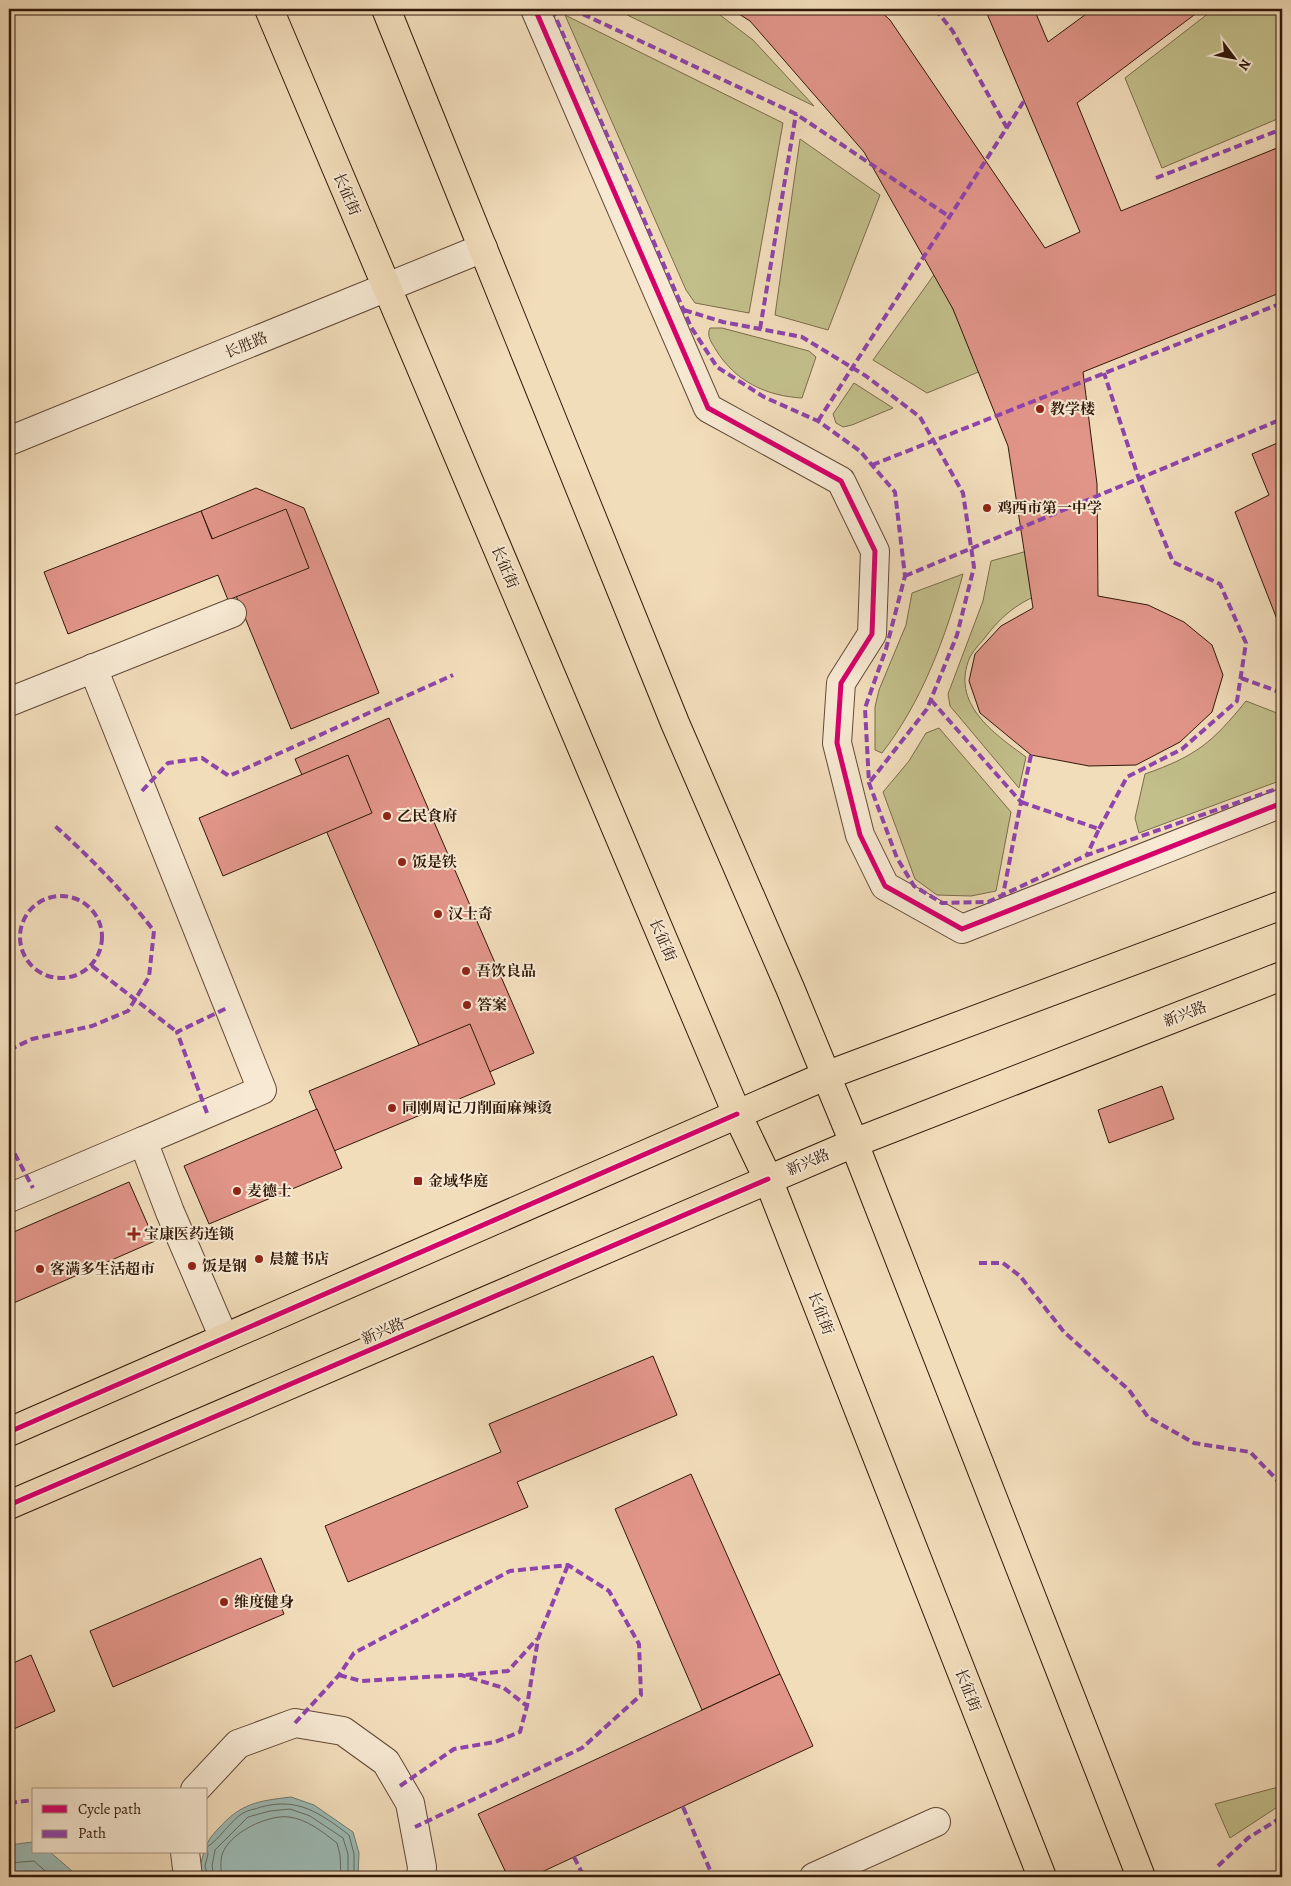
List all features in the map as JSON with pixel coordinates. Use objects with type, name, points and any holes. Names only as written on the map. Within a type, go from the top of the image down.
[{"type":"main road","name":"长征街","points":[[269,9],[737,1114],[768,1179],[1042,1877]]},
{"type":"main road","points":[[386,9],[675,723],[790,988],[854,1143],[1141,1877]]},
{"type":"main road","points":[[9,1432],[825,1076],[1282,905]]},
{"type":"main road","name":"新兴路","points":[[9,1505],[854,1143],[1282,976]]},
{"type":"street","points":[[535,9],[708,408],[841,481],[875,551],[872,634],[841,684],[837,742],[860,835],[885,886],[962,930],[1282,802]]},
{"type":"street","name":"长胜路","points":[[9,441],[483,248]]},
{"type":"street","points":[[9,702],[232,613]]},
{"type":"street","points":[[9,1198],[262,1090],[93,668]]},
{"type":"street","points":[[143,1141],[170,1212],[224,1338]]},
{"type":"street","points":[[197,1788],[238,1744],[295,1724],[343,1731],[386,1762],[410,1803],[422,1867],[421,1877]]},
{"type":"street","points":[[814,1877],[936,1822]]},
{"type":"street","points":[[185,1854],[188,1877]]},
{"type":"shaded area","points":[[615,9],[712,9],[753,40],[814,106]]},
{"type":"shaded area","points":[[1214,9],[1282,9],[1282,117],[1162,168],[1125,78]]},
{"type":"shaded area","points":[[565,15],[783,123],[749,313],[695,303],[686,290]]},
{"type":"shaded area","points":[[800,139],[880,195],[828,330],[775,315]]},
{"type":"shaded area","points":[[936,272],[981,371],[927,393],[873,360]]},
{"type":"shaded area","points":[[710,328],[722,328],[809,351],[816,357],[802,398],[789,397],[764,390],[742,378],[732,370],[716,350],[709,337]]},
{"type":"shaded area","points":[[854,383],[893,408],[852,425],[843,427],[836,423],[833,414]]},
{"type":"shaded area","points":[[1031,550],[1037,596],[1016,607],[997,623],[970,657],[965,674],[966,689],[970,703],[978,715],[1001,738],[1026,757],[1019,788],[950,706],[948,694],[983,601],[991,561]]},
{"type":"shaded area","points":[[963,574],[949,621],[921,690],[882,753],[875,750],[875,707],[879,690],[906,625],[912,593]]},
{"type":"shaded area","points":[[1246,701],[1282,715],[1282,780],[1139,833],[1135,818],[1145,774],[1178,761],[1202,746],[1223,728]]},
{"type":"shaded area","points":[[939,728],[1011,812],[996,891],[971,896],[937,895],[915,879],[883,792],[909,761],[926,733]]},
{"type":"shaded area","points":[[1282,1786],[1282,1804],[1230,1838],[1215,1804]]},
{"type":"water","points":[[291,1797],[314,1805],[353,1832],[359,1853],[358,1877],[203,1877],[200,1866],[203,1854],[208,1854],[208,1842],[213,1834],[234,1814],[251,1805]]},
{"type":"water","points":[[32,1842],[32,1854],[52,1854],[79,1877],[9,1877],[9,1845]]},
{"type":"building","name":"教学楼","points":[[731,9],[878,9],[890,20],[1045,248],[1080,232],[985,9],[1034,9],[1048,42],[1093,9],[1202,9],[1077,103],[1121,211],[1282,146],[1282,292],[1083,372],[1097,484],[1098,596],[1148,605],[1184,622],[1212,645],[1223,675],[1212,712],[1180,742],[1136,765],[1089,766],[1031,755],[980,713],[969,681],[975,654],[1001,626],[1033,608],[1008,446],[953,309],[864,152],[750,21]]},
{"type":"building","points":[[1282,441],[1282,632],[1235,512],[1269,495],[1252,454]]},
{"type":"building","points":[[256,488],[304,508],[379,693],[291,729],[201,511]]},
{"type":"building","points":[[286,509],[309,568],[228,600],[218,575],[68,634],[44,572],[201,511],[212,539]]},
{"type":"building","points":[[389,718],[534,1053],[440,1093],[295,759]]},
{"type":"building","points":[[348,755],[372,813],[223,876],[199,818]]},
{"type":"building","points":[[470,1024],[495,1084],[334,1151],[309,1091]]},
{"type":"building","points":[[1162,1086],[1174,1119],[1109,1143],[1098,1110]]},
{"type":"building","points":[[317,1109],[342,1168],[209,1224],[184,1166]]},
{"type":"building","points":[[129,1182],[155,1241],[9,1305],[9,1234]]},
{"type":"building","points":[[653,1356],[677,1415],[517,1482],[528,1507],[348,1582],[325,1526],[501,1452],[489,1424]]},
{"type":"building","points":[[691,1474],[780,1674],[702,1710],[615,1509]]},
{"type":"building","points":[[261,1558],[284,1614],[113,1687],[90,1631]]},
{"type":"building","points":[[31,1655],[55,1711],[9,1731],[9,1665]]},
{"type":"building","points":[[780,1674],[813,1746],[531,1877],[508,1877],[478,1814]]},
{"type":"marked path","points":[[552,9],[691,327],[717,367],[764,397],[818,421],[860,451],[895,492],[905,576],[886,649],[865,708],[869,783],[897,858],[914,886],[942,903],[988,902],[1087,855],[1282,787]]},
{"type":"marked path","points":[[572,9],[796,114],[950,217]]},
{"type":"marked path","points":[[935,9],[952,30],[1007,128]]},
{"type":"marked path","points":[[818,421],[1024,101]]},
{"type":"marked path","points":[[760,329],[796,114]]},
{"type":"marked path","points":[[1156,178],[1282,129]]},
{"type":"marked path","points":[[872,465],[1282,303]]},
{"type":"marked path","points":[[684,310],[723,322],[802,337],[866,376],[920,417],[963,493],[974,567],[957,635],[927,709],[869,783]]},
{"type":"marked path","points":[[1099,829],[1127,777],[1182,749],[1237,701],[1246,643],[1220,584],[1173,562],[1139,479],[1104,373]]},
{"type":"marked path","points":[[905,576],[1282,419]]},
{"type":"marked path","points":[[142,791],[168,763],[202,758],[229,776],[453,675]]},
{"type":"marked path","points":[[1241,678],[1282,693]]},
{"type":"marked path","points":[[931,700],[1021,802],[1003,895]]},
{"type":"marked path","points":[[1031,755],[1021,802],[1099,829],[1087,855]]},
{"type":"marked path","points":[[9,1050],[32,1039],[92,1026],[128,1011],[149,977],[154,931],[107,876],[55,826]]},
{"type":"marked path","points":[[53,896],[69,896],[84,903],[95,914],[102,929],[102,937],[99,953],[90,966],[69,978],[53,978],[38,971],[27,960],[20,945],[20,929],[27,914],[38,903],[53,896]]},
{"type":"marked path","points":[[92,966],[177,1032]]},
{"type":"marked path","points":[[207,1113],[177,1032],[229,1007]]},
{"type":"marked path","points":[[9,1143],[33,1188]]},
{"type":"marked path","points":[[979,1263],[1003,1263],[1020,1276],[1064,1332],[1129,1390],[1148,1417],[1194,1443],[1250,1452],[1282,1485]]},
{"type":"marked path","points":[[295,1723],[339,1675],[354,1653],[510,1571],[568,1565],[609,1591],[639,1644],[641,1695],[582,1748],[415,1827]]},
{"type":"marked path","points":[[400,1786],[454,1749],[495,1742],[520,1732],[527,1706],[538,1639],[568,1565]]},
{"type":"marked path","points":[[466,1675],[508,1671],[537,1639]]},
{"type":"marked path","points":[[339,1675],[361,1681],[461,1675],[504,1688],[527,1706]]},
{"type":"marked path","points":[[9,1803],[32,1800]]},
{"type":"marked path","points":[[683,1807],[713,1877]]},
{"type":"marked path","points":[[1218,1866],[1248,1838],[1282,1817]]},
{"type":"marked path","points":[[574,1857],[584,1877]]},
{"type":"cycle path","points":[[535,9],[708,408],[841,481],[875,551],[872,634],[841,683],[837,743],[860,835],[885,886],[962,929],[1282,803]]},
{"type":"cycle path","points":[[9,1432],[737,1114]]},
{"type":"cycle path","points":[[9,1505],[768,1179]]},
{"type":"place","name":"教学楼","points":[[1040,409]]},
{"type":"place","name":"鸡西市第一中学","points":[[987,508]]},
{"type":"place","name":"乙民食府","points":[[387,816]]},
{"type":"place","name":"饭是铁","points":[[402,862]]},
{"type":"place","name":"汉士奇","points":[[438,914]]},
{"type":"place","name":"吾饮良品","points":[[466,971]]},
{"type":"place","name":"答案","points":[[467,1005]]},
{"type":"place","name":"同刚周记刀削面麻辣烫","points":[[392,1108]]},
{"type":"place","name":"金域华庭","points":[[418,1181]]},
{"type":"place","name":"麦德士","points":[[237,1191]]},
{"type":"place","name":"宝康医药连锁","points":[[134,1234]]},
{"type":"place","name":"晨麓书店","points":[[259,1259]]},
{"type":"place","name":"饭是钢","points":[[192,1266]]},
{"type":"place","name":"客满多生活超市","points":[[40,1269]]},
{"type":"place","name":"维度健身","points":[[224,1602]]}]
